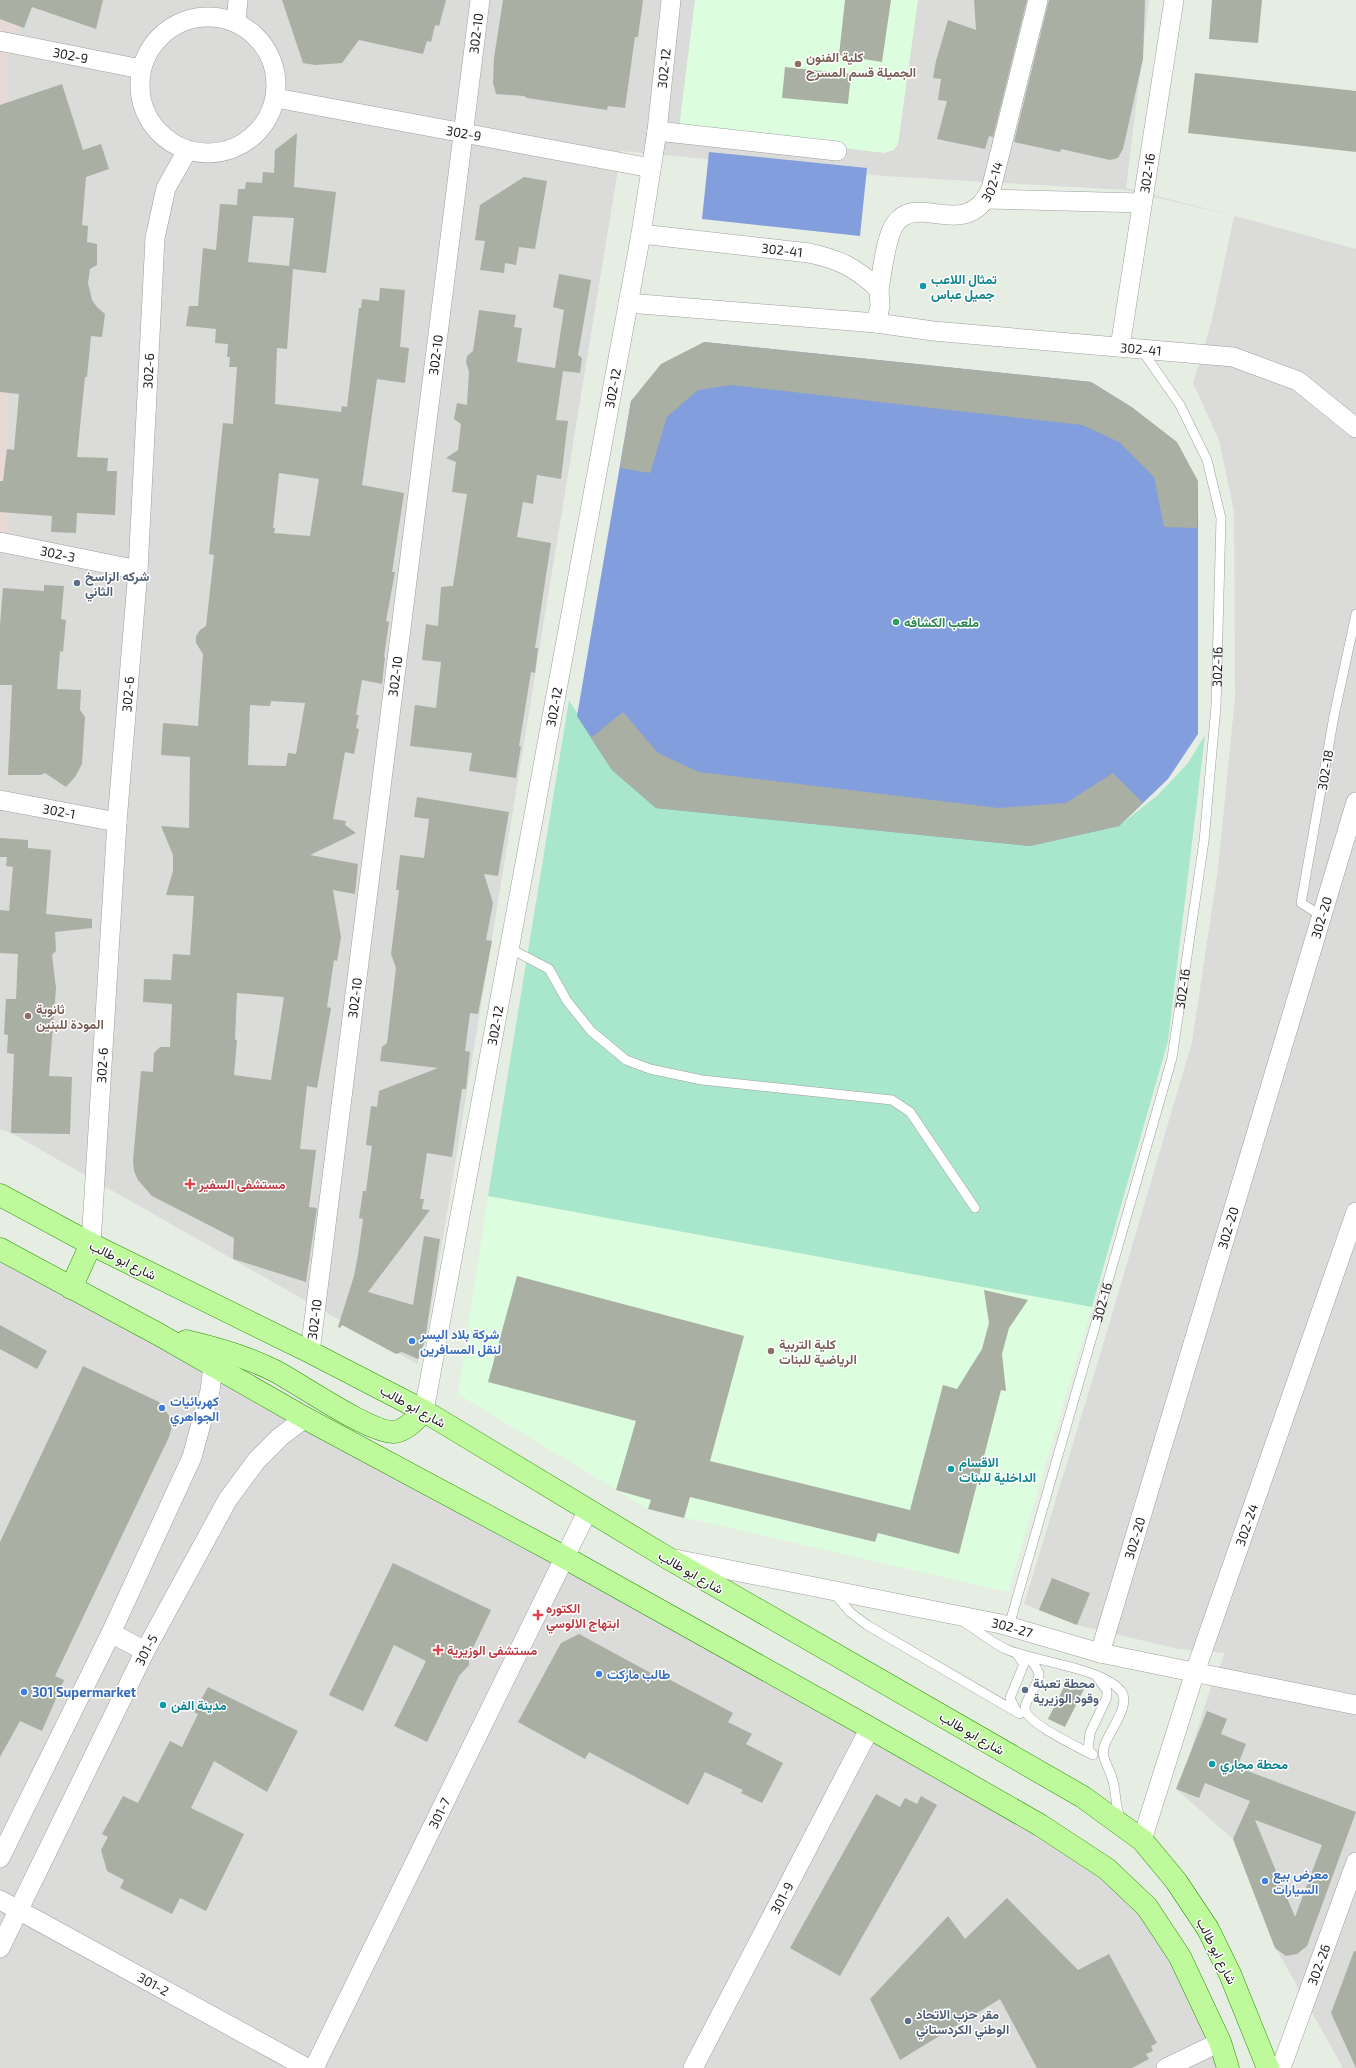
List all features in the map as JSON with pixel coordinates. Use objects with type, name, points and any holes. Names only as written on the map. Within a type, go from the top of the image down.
[{"type":"main road","name":"شارع ابو طالب","points":[[0,1195],[91,1244],[310,1352],[424,1411],[666,1557],[1076,1793],[1136,1836],[1176,1881],[1208,1929],[1230,1974],[1268,2068]]},
{"type":"main road","points":[[71,1288],[91,1244]]},
{"type":"main road","points":[[0,1250],[158,1334],[305,1418],[564,1557],[870,1728],[1040,1825],[1107,1869],[1147,1907],[1180,1957],[1220,2042],[1228,2068]]},
{"type":"main road","points":[[158,1334],[202,1345],[250,1360],[275,1371],[354,1417],[382,1429],[394,1432],[405,1428],[424,1411]]},
{"type":"street","points":[[236,22],[238,0]]},
{"type":"street","name":"302-10","points":[[310,1352],[465,133],[480,0]]},
{"type":"street","name":"302-12","points":[[424,1411],[641,234],[657,131],[671,0]]},
{"type":"street","name":"302-14","points":[[879,289],[891,232],[899,219],[913,212],[956,216],[968,214],[978,208],[986,200],[991,189],[1038,0]]},
{"type":"street","name":"302-16","points":[[1120,347],[1174,0]]},
{"type":"street","points":[[212,16],[236,22],[255,34],[269,53],[276,75],[276,98],[268,120],[252,138],[232,150],[210,154],[187,151],[168,142],[153,128],[143,110],[139,90],[141,69],[150,47],[167,30],[188,19],[212,16]]},
{"type":"street","name":"302-9","points":[[0,41],[141,69]]},
{"type":"street","name":"302-9","points":[[276,98],[651,168]]},
{"type":"street","points":[[657,131],[837,152]]},
{"type":"street","name":"302-6","points":[[91,1244],[117,822],[138,570],[155,238],[166,188],[187,151]]},
{"type":"street","points":[[986,200],[1142,204]]},
{"type":"street","name":"302-41","points":[[641,234],[809,253],[835,259],[859,271],[879,289]]},
{"type":"street","points":[[876,323],[880,306],[879,289]]},
{"type":"street","name":"302-41","points":[[628,303],[876,323],[933,331],[1233,357],[1298,381],[1356,428]]},
{"type":"street","name":"302-3","points":[[0,542],[138,570]]},
{"type":"street","name":"302-1","points":[[0,800],[117,822]]},
{"type":"street","name":"302-20","points":[[1100,1653],[1356,802]]},
{"type":"street","name":"302-24","points":[[1136,1836],[1356,1212]]},
{"type":"street","points":[[0,1858],[111,1633],[192,1457],[210,1391],[213,1366]]},
{"type":"street","name":"301-5","points":[[0,1948],[145,1650],[228,1499],[257,1460],[280,1437],[305,1418]]},
{"type":"street","name":"301-7","points":[[314,2068],[588,1510]]},
{"type":"street","name":"302-27","points":[[666,1557],[1010,1626],[1100,1653],[1356,1705]]},
{"type":"street","points":[[111,1633],[145,1650]]},
{"type":"street","name":"301-9","points":[[693,2068],[870,1728]]},
{"type":"street","name":"302-26","points":[[1281,2068],[1356,1862]]},
{"type":"street","name":"301-2","points":[[0,1900],[307,2068]]},
{"type":"street","points":[[1166,2068],[1220,2042]]},
{"type":"lane","name":"302-16","points":[[1010,1626],[1172,1058],[1204,841],[1216,706],[1221,518],[1207,460],[1180,404],[1141,349]]},
{"type":"lane","name":"302-18","points":[[1322,916],[1301,903],[1334,716],[1356,614]]},
{"type":"lane","points":[[509,948],[549,969],[567,1001],[591,1031],[626,1060],[650,1069],[702,1080],[892,1100],[910,1112],[975,1208]]},
{"type":"lane","points":[[831,1590],[850,1612],[867,1625],[1106,1763]]},
{"type":"lane","points":[[941,1612],[968,1625],[1004,1648],[1095,1675],[1113,1684],[1122,1693],[1125,1700],[1122,1710],[1104,1746],[1103,1757],[1113,1779],[1118,1814],[1136,1836]]},
{"type":"lane","points":[[1017,1653],[1023,1661],[1024,1667],[1010,1700],[1013,1708],[1020,1714]]},
{"type":"lane","points":[[1017,1653],[1031,1660],[1039,1673],[1025,1708],[1035,1723]]},
{"type":"lane","points":[[1090,1754],[1087,1746],[1089,1738],[1107,1697],[1107,1691],[1095,1675]]},
{"type":"shaded area","points":[[0,0],[1149,0],[1126,188],[1254,221],[1356,249],[1356,2068],[1343,2068],[1274,1945],[1233,1839],[1178,1791],[1210,1690],[1225,1653],[1178,1649],[1077,1625],[1024,1604],[1103,1345],[1192,1042],[1218,869],[1235,697],[1234,512],[1219,440],[1193,383],[1211,324],[1234,216],[1125,190],[884,176],[621,151],[426,1341],[417,1364],[11,1133],[0,1129]]},
{"type":"shaded area","points":[[0,0],[31,0],[7,55],[9,536],[0,534]]},
{"type":"shaded area","name":"كلية الفنون الجميلة قسم المسرح","points":[[695,0],[918,0],[898,144],[894,150],[884,153],[679,128]]},
{"type":"shaded area","points":[[709,152],[867,168],[860,236],[702,219]]},
{"type":"shaded area","name":"ملعب الكشافه","points":[[704,342],[1091,382],[1133,408],[1198,481],[1198,734],[1168,779],[1119,826],[1030,846],[656,808],[612,770],[577,716],[631,401]]},
{"type":"shaded area","points":[[569,700],[612,770],[1030,846],[1119,826],[1159,794],[1188,763],[1205,735],[1168,1041],[1092,1307],[488,1196]]},
{"type":"shaded area","name":"كلية التربية الرياضية للبنات","points":[[488,1196],[1092,1307],[1008,1592],[648,1509],[458,1394]]},
{"type":"shaded area","points":[[0,1250],[870,1728],[1147,1907],[1228,2068],[0,2068]]},
{"type":"building","points":[[0,0],[103,0],[96,29],[32,7],[24,28],[0,19]]},
{"type":"building","points":[[282,0],[446,0],[439,26],[435,25],[431,42],[427,41],[423,54],[359,40],[342,63],[315,65],[303,63]]},
{"type":"building","points":[[503,0],[643,0],[638,37],[635,37],[625,108],[608,106],[607,110],[527,98],[524,96],[496,94],[493,83],[494,58]]},
{"type":"building","points":[[845,0],[891,0],[882,62],[839,55]]},
{"type":"building","points":[[974,0],[1027,0],[993,137],[989,136],[985,149],[937,139],[947,101],[938,100],[941,79],[933,78],[936,61],[948,20],[976,30]]},
{"type":"building","points":[[1049,0],[1145,0],[1143,59],[1123,149],[1118,158],[1110,160],[1061,149],[1060,152],[1014,142]]},
{"type":"building","points":[[1212,0],[1262,0],[1258,43],[1209,39]]},
{"type":"building","points":[[785,67],[851,74],[848,104],[782,98]]},
{"type":"building","points":[[1195,73],[1356,91],[1356,152],[1188,133]]},
{"type":"building","points":[[62,84],[83,150],[101,144],[109,169],[86,177],[82,225],[88,226],[87,242],[97,244],[97,265],[90,269],[88,283],[92,300],[105,314],[102,337],[91,336],[87,377],[85,377],[77,457],[108,458],[107,471],[117,471],[115,515],[77,513],[76,533],[51,532],[52,516],[0,512],[0,481],[3,481],[7,449],[14,450],[19,394],[0,392],[0,105]]},
{"type":"building","points":[[297,133],[294,187],[336,192],[326,273],[293,269],[287,349],[277,348],[275,404],[341,412],[342,406],[347,407],[359,308],[361,308],[362,299],[379,301],[380,288],[405,290],[400,347],[409,348],[405,383],[377,379],[362,485],[404,493],[392,572],[395,572],[386,621],[389,622],[382,684],[362,680],[356,715],[359,715],[356,728],[359,729],[354,754],[345,752],[333,819],[346,821],[345,825],[356,833],[310,855],[358,864],[355,894],[333,890],[341,937],[337,961],[334,960],[327,1007],[331,1008],[317,1088],[307,1086],[300,1149],[316,1150],[309,1207],[317,1208],[306,1282],[233,1259],[234,1238],[152,1196],[138,1180],[134,1171],[133,1161],[141,1071],[153,1072],[154,1053],[160,1047],[170,1047],[172,1004],[143,1002],[144,979],[171,980],[173,954],[190,955],[194,896],[166,895],[173,871],[173,855],[161,826],[189,828],[190,757],[161,755],[163,723],[198,726],[203,654],[196,643],[196,636],[200,630],[206,626],[214,555],[209,554],[223,423],[233,424],[237,367],[229,367],[230,357],[227,357],[228,344],[215,343],[216,329],[186,326],[189,306],[198,306],[203,248],[216,250],[220,204],[237,205],[238,189],[245,189],[246,182],[262,183],[263,172],[274,173],[275,150]],"holes":[[[253,216],[294,218],[289,266],[248,262]],[[279,473],[319,479],[310,536],[274,533],[275,528],[273,528]],[[271,701],[305,703],[296,754],[288,753],[286,766],[248,765],[250,705],[270,706]],[[237,993],[284,997],[271,1080],[234,1075],[237,1040],[235,1040]]]},
{"type":"building","points":[[524,177],[547,181],[535,249],[519,247],[516,265],[505,263],[504,273],[480,270],[485,241],[475,240],[480,205]]},
{"type":"building","points":[[559,274],[591,280],[578,355],[582,358],[580,373],[563,371],[556,420],[568,421],[561,479],[537,475],[533,504],[523,502],[517,537],[551,543],[535,648],[538,648],[535,673],[531,672],[519,746],[521,746],[516,778],[469,771],[472,753],[410,746],[415,705],[436,708],[441,662],[422,660],[426,624],[438,626],[441,587],[453,586],[467,494],[452,492],[456,462],[446,458],[458,450],[461,424],[454,419],[457,403],[467,405],[469,372],[466,362],[467,356],[473,351],[479,310],[516,315],[514,327],[522,328],[517,362],[555,368],[564,310],[553,307]]},
{"type":"building","points":[[704,342],[1091,382],[1133,408],[1177,442],[1198,481],[1197,528],[1164,527],[1154,477],[1119,442],[1082,425],[732,385],[698,390],[667,417],[650,473],[620,468],[631,401],[661,364]]},
{"type":"building","points":[[44,585],[64,586],[61,619],[66,620],[63,652],[60,651],[57,689],[81,690],[80,710],[85,717],[82,764],[75,777],[66,787],[45,773],[41,775],[8,775],[12,685],[0,685],[0,625],[3,588],[44,591]]},
{"type":"building","points":[[623,712],[658,753],[699,772],[999,808],[1066,803],[1113,773],[1143,803],[1119,826],[1030,846],[656,808],[612,770],[591,738]]},
{"type":"building","points":[[417,797],[509,812],[498,876],[484,874],[493,903],[486,940],[492,941],[478,1014],[470,1013],[465,1051],[470,1052],[466,1089],[462,1089],[452,1157],[427,1153],[420,1199],[424,1199],[422,1209],[430,1210],[368,1292],[413,1305],[424,1236],[440,1239],[425,1341],[418,1359],[402,1352],[396,1354],[342,1325],[340,1328],[338,1327],[354,1276],[358,1255],[363,1219],[359,1218],[363,1191],[366,1191],[372,1146],[366,1145],[371,1106],[377,1107],[379,1091],[438,1068],[380,1061],[382,1047],[387,1043],[396,968],[391,954],[399,890],[396,890],[400,855],[424,858],[429,819],[414,817]]},
{"type":"building","points":[[0,838],[28,840],[28,848],[51,850],[46,914],[92,919],[92,928],[55,932],[56,951],[52,955],[56,988],[49,1076],[72,1077],[70,1134],[11,1133],[14,1054],[7,1053],[8,1035],[4,1034],[6,999],[16,999],[18,954],[0,953],[0,910],[9,911],[13,867],[6,866],[7,857],[0,857]]},
{"type":"building","points":[[517,1276],[744,1336],[710,1461],[910,1510],[943,1385],[957,1389],[982,1349],[989,1323],[984,1290],[1028,1300],[1009,1328],[1002,1354],[1006,1391],[1001,1390],[959,1554],[878,1533],[875,1542],[690,1497],[684,1518],[648,1509],[651,1500],[616,1490],[636,1421],[488,1382]]},
{"type":"building","points":[[0,1325],[47,1351],[37,1369],[0,1349]]},
{"type":"building","points":[[83,1366],[159,1402],[170,1417],[172,1427],[169,1437],[55,1676],[64,1680],[42,1731],[20,1721],[0,1757],[0,1542]]},
{"type":"building","name":"مستشفى الوزيرية","points":[[393,1563],[491,1610],[469,1656],[469,1665],[459,1676],[427,1742],[394,1726],[426,1661],[394,1645],[363,1711],[329,1695]]},
{"type":"building","points":[[1052,1578],[1090,1593],[1077,1625],[1039,1610]]},
{"type":"building","points":[[579,1634],[660,1678],[661,1675],[733,1713],[728,1722],[752,1734],[746,1744],[783,1763],[762,1803],[741,1793],[743,1790],[705,1772],[688,1805],[589,1752],[585,1759],[518,1722],[561,1643]]},
{"type":"building","points":[[1068,1679],[1085,1687],[1065,1727],[1048,1719]]},
{"type":"building","points":[[208,1687],[298,1731],[267,1792],[214,1761],[191,1808],[244,1834],[206,1911],[180,1898],[172,1914],[120,1888],[124,1880],[107,1871],[101,1850],[108,1837],[102,1834],[123,1796],[138,1803],[170,1741],[182,1747],[198,1714],[194,1712]]},
{"type":"building","name":"معرض بيع السيارات","points":[[1207,1711],[1227,1719],[1221,1734],[1246,1744],[1237,1767],[1356,1812],[1307,1946],[1297,1954],[1286,1956],[1275,1948],[1233,1839],[1250,1801],[1205,1783],[1199,1798],[1176,1789]],"holes":[[[1255,1820],[1322,1845],[1295,1917]]]},
{"type":"building","points":[[876,1794],[900,1807],[905,1798],[917,1804],[921,1796],[937,1805],[840,1976],[790,1948]]},
{"type":"building","points":[[1007,1898],[1078,1970],[1109,1954],[1157,2043],[1151,2046],[1153,2051],[1146,2054],[1149,2059],[1132,2068],[1037,2068],[1000,1999],[900,2060],[870,1999],[948,1916],[965,1939]]},
{"type":"building","points":[[1354,1951],[1356,1951],[1356,2068],[1331,2013]]},
{"type":"place","name":"كلية الفنون الجميلة قسم المسرح","points":[[798,64]]},
{"type":"place","name":"تمثال اللاعب جميل عباس","points":[[923,286]]},
{"type":"place","name":"شركه الراسخ الثاني","points":[[77,583]]},
{"type":"place","name":"ملعب الكشافه","points":[[896,622]]},
{"type":"place","name":"ثانوية المودة للبنين","points":[[28,1016]]},
{"type":"place","name":"مستشفى السفير","points":[[190,1184]]},
{"type":"place","name":"شركة بلاد اليسر لنقل المسافرين","points":[[412,1341]]},
{"type":"place","name":"كلية التربية الرياضية للبنات","points":[[771,1351]]},
{"type":"place","name":"كهربائيات الجواهري","points":[[162,1408]]},
{"type":"place","name":"الاقسام الداخلية للبنات","points":[[951,1469]]},
{"type":"place","name":"الكتوره ابتهاج الالوسي","points":[[538,1615]]},
{"type":"place","name":"مستشفى الوزيرية","points":[[438,1650]]},
{"type":"place","name":"طالب ماركت","points":[[599,1674]]},
{"type":"place","name":"محطة تعبئة وقود الوزيرية","points":[[1025,1690]]},
{"type":"place","name":"301 Supermarket","points":[[24,1692]]},
{"type":"place","name":"مدينة الفن","points":[[163,1705]]},
{"type":"place","name":"محطة مجاري","points":[[1212,1764]]},
{"type":"place","name":"معرض بيع السيارات","points":[[1265,1881]]},
{"type":"place","name":"مقر حزب الاتحاد الوطني الكردستاني","points":[[908,2021]]}]
